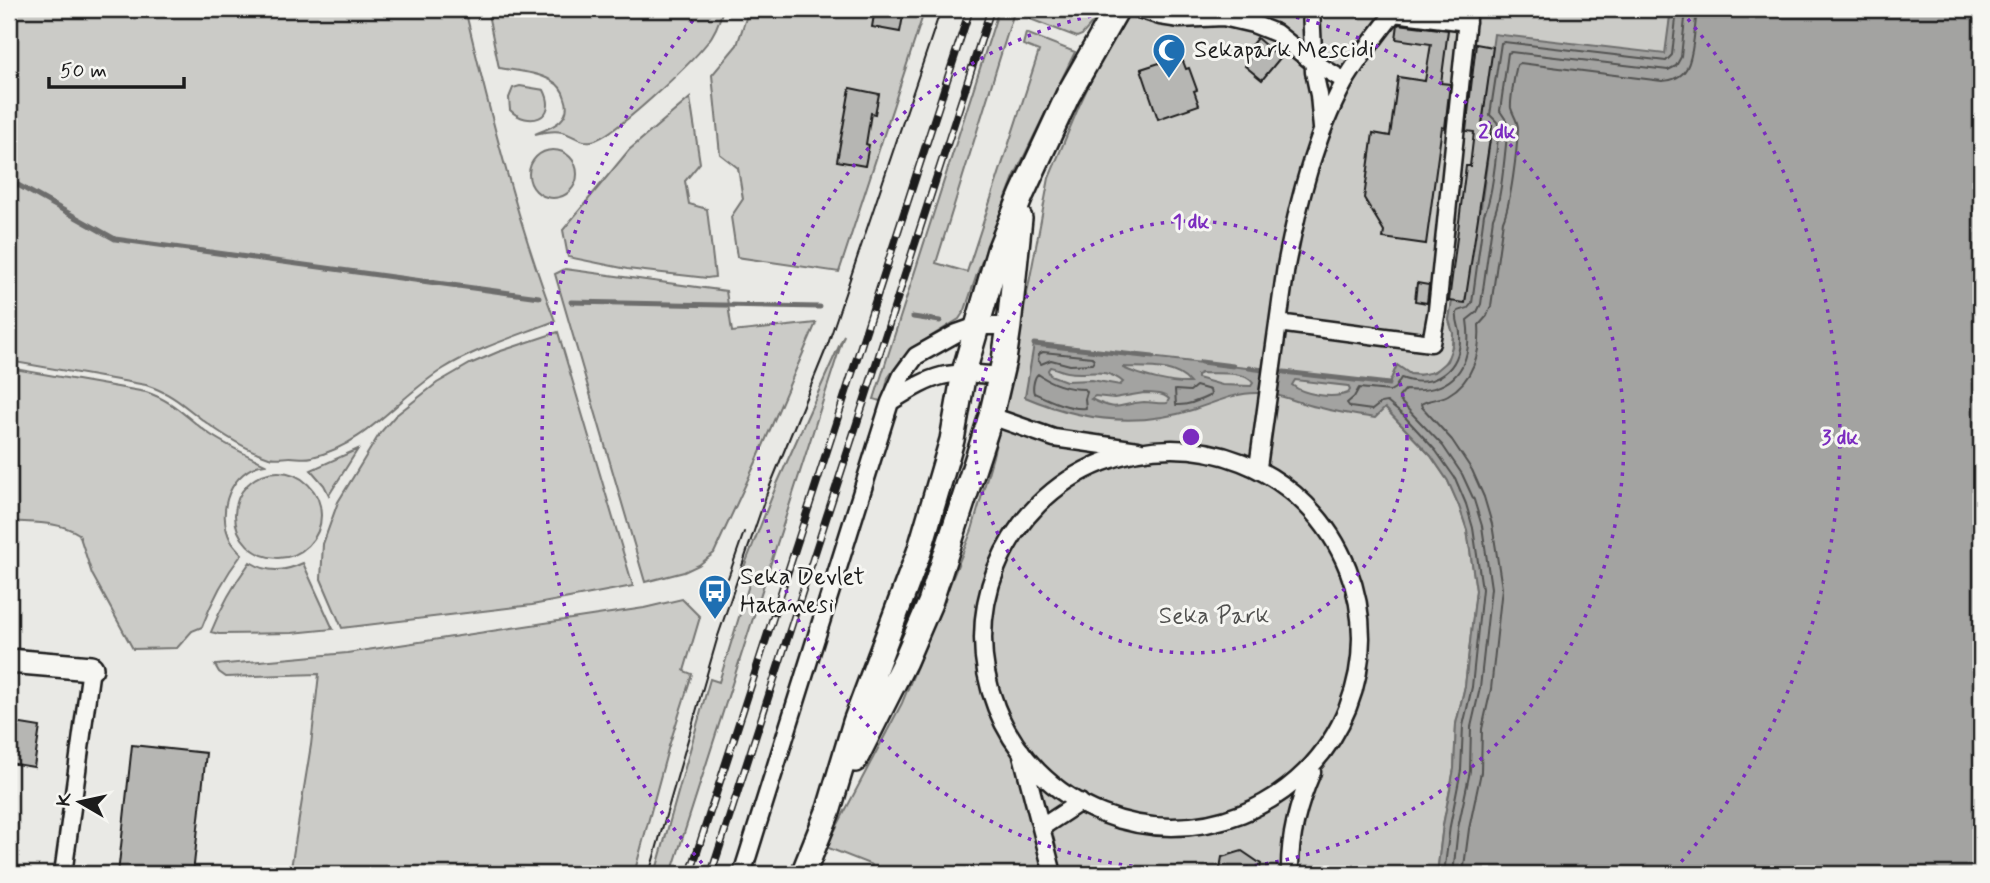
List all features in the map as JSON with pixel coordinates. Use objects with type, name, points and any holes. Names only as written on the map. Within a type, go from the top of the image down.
[{"type":"main road","points":[[803,874],[829,809],[855,722],[919,552],[953,440],[964,372],[999,250],[1068,95],[1117,9]]},
{"type":"main road","points":[[829,809],[901,670],[949,550],[991,416],[1000,376],[1009,326],[1022,194]]},
{"type":"main road","points":[[9,661],[90,668]]},
{"type":"street","points":[[1139,9],[1180,19],[1223,18],[1253,24],[1276,33],[1313,62],[1345,81]]},
{"type":"street","points":[[1311,9],[1313,62],[1322,131]]},
{"type":"street","points":[[1258,467],[1278,323],[1291,241],[1322,131],[1345,81],[1395,11],[1468,16],[1437,310],[1431,343],[1278,323]]},
{"type":"street","points":[[742,874],[890,402],[902,375],[916,356],[957,334],[977,326],[1009,326]]},
{"type":"street","points":[[890,402],[925,380],[942,375],[964,372],[1000,376]]},
{"type":"street","points":[[991,416],[1054,438],[1149,452]]},
{"type":"street","points":[[1290,874],[1289,861],[1301,796],[1341,719],[1355,676],[1360,649],[1356,599],[1343,554],[1327,525],[1300,495],[1258,467],[1225,454],[1193,449],[1149,452],[1105,464],[1046,499],[1027,517],[997,560],[983,610],[981,644],[988,686],[1004,720],[1035,765],[1055,785],[1080,802],[1121,822],[1171,831],[1196,829],[1252,811],[1289,788],[1317,761]]},
{"type":"street","points":[[63,874],[90,668]]},
{"type":"street","points":[[1019,743],[1053,874]]},
{"type":"street","points":[[1042,827],[1080,802]]},
{"type":"green space","points":[[9,9],[465,9],[505,166],[555,321],[483,349],[443,369],[349,442],[307,458],[272,458],[252,450],[219,432],[171,396],[146,385],[9,361]]},
{"type":"green space","points":[[487,9],[723,9],[710,39],[685,66],[617,127],[588,141],[559,131],[535,134],[564,117],[567,106],[564,95],[556,84],[546,78],[499,68]]},
{"type":"green space","points":[[749,9],[925,9],[839,272],[737,257],[731,217],[743,199],[738,168],[720,154],[712,75],[737,45]]},
{"type":"green space","points":[[999,9],[1015,9],[936,263],[967,272],[1039,51],[1023,45],[1026,33],[1075,52],[1014,177],[965,310],[959,319],[917,345],[901,360],[888,378],[883,402],[874,399]]},
{"type":"green space","points":[[1028,9],[1067,9],[1096,19],[1077,37],[1030,19]]},
{"type":"green space","name":"Seka Park","points":[[1132,9],[1671,9],[1666,55],[1483,124],[1492,126],[1480,208],[1452,302],[1449,320],[1453,333],[1451,353],[1442,367],[1427,375],[1410,374],[1397,366],[1389,384],[1385,408],[1431,456],[1448,481],[1459,506],[1467,530],[1476,590],[1465,686],[1456,724],[1454,769],[1437,874],[868,874],[872,865],[826,847],[902,703],[972,530],[993,456],[1013,367],[1049,178],[1094,74]]},
{"type":"green space","points":[[520,86],[544,90],[548,100],[545,114],[539,118],[525,119],[510,110],[509,98],[513,88]]},
{"type":"green space","points":[[690,98],[700,163],[685,181],[689,204],[707,209],[715,277],[627,269],[568,257],[563,230],[629,150]]},
{"type":"green space","points":[[553,150],[570,157],[577,174],[570,191],[553,198],[536,191],[529,174],[536,157]]},
{"type":"green space","points":[[565,269],[726,291],[732,332],[816,323],[714,553],[699,565],[684,572],[645,582],[555,274]]},
{"type":"green space","points":[[558,332],[633,586],[532,605],[342,628],[321,579],[323,544],[338,502],[380,433],[395,416],[437,383],[470,364]]},
{"type":"green space","points":[[844,335],[671,874],[655,874],[710,679],[719,682],[752,575],[742,572],[777,484]]},
{"type":"green space","points":[[9,368],[146,392],[173,406],[217,439],[265,464],[243,474],[229,493],[226,529],[231,541],[242,554],[219,589],[202,627],[192,631],[177,648],[133,649],[92,574],[79,534],[54,525],[9,521]]},
{"type":"green space","points":[[358,449],[329,495],[311,470]]},
{"type":"green space","points":[[278,472],[302,479],[314,491],[321,515],[314,539],[302,551],[278,558],[254,551],[242,539],[235,515],[242,491],[254,479]]},
{"type":"green space","points":[[250,562],[276,570],[303,563],[333,629],[292,633],[211,632],[228,596]]},
{"type":"green space","points":[[682,599],[700,617],[684,671],[692,674],[668,749],[634,874],[290,874],[311,745],[319,674],[226,677],[215,665],[347,653],[644,608]]},
{"type":"water","points":[[1671,9],[1981,9],[1981,874],[1437,874],[1454,769],[1456,724],[1465,686],[1476,590],[1467,530],[1459,506],[1448,481],[1431,456],[1385,408],[1375,418],[1324,409],[1266,393],[1250,393],[1171,416],[1128,420],[1087,416],[1025,397],[1034,344],[1389,384],[1397,365],[1410,374],[1434,372],[1447,361],[1453,344],[1449,320],[1452,301],[1478,207],[1481,207],[1492,126],[1482,124],[1494,34],[1665,54]],"holes":[[[1050,367],[1065,372],[1109,374],[1123,382],[1120,385],[1092,380],[1066,381],[1050,375]],[[1150,367],[1168,370],[1184,377],[1190,383],[1156,379],[1123,368]],[[1237,374],[1253,383],[1251,386],[1222,385],[1197,378],[1197,375]],[[1295,380],[1348,386],[1350,390],[1342,395],[1327,396],[1311,394],[1292,385]],[[1150,393],[1161,394],[1169,399],[1167,403],[1144,402],[1113,407],[1091,399],[1095,396],[1114,398]]]},
{"type":"building","points":[[875,9],[904,11],[900,32],[872,27]]},
{"type":"building","points":[[1398,24],[1448,30],[1441,83],[1450,84],[1426,244],[1383,238],[1384,231],[1364,198],[1373,133],[1390,136],[1398,77],[1425,81],[1431,44],[1396,39]]},
{"type":"building","points":[[1257,38],[1280,58],[1262,80],[1245,66],[1249,60],[1243,55]]},
{"type":"building","points":[[1476,44],[1493,47],[1482,124],[1492,126],[1465,303],[1449,301],[1466,166],[1470,166],[1474,132],[1466,131]]},
{"type":"building","name":"Sekapark Mescidi","points":[[1181,56],[1186,69],[1189,68],[1199,105],[1158,119],[1141,69]]},
{"type":"building","points":[[850,88],[879,94],[875,114],[871,113],[865,166],[837,161]]},
{"type":"building","points":[[1417,283],[1429,285],[1427,303],[1415,301]]},
{"type":"building","points":[[9,722],[40,727],[34,767],[9,763]]},
{"type":"building","points":[[132,745],[206,753],[193,874],[118,874]]},
{"type":"building","points":[[1242,851],[1261,864],[1259,874],[1219,874],[1222,857]]},
{"type":"waterway","points":[[9,180],[115,239],[539,297]]},
{"type":"waterway","points":[[571,302],[820,307]]},
{"type":"waterway","points":[[913,317],[940,321]]},
{"type":"waterway","points":[[1034,344],[1153,357]]},
{"type":"waterway","points":[[1201,362],[1233,366]]},
{"type":"waterway","points":[[1249,368],[1271,371]]},
{"type":"waterway","points":[[1284,372],[1389,384]]},
{"type":"tram line","points":[[649,874],[718,636],[767,493],[828,344],[941,9]]},
{"type":"tram line","points":[[728,578],[744,532]]},
{"type":"railway","points":[[690,874],[970,9]]},
{"type":"railway","points":[[711,874],[991,9]]},
{"type":"place","name":"Sekapark Mescidi","points":[[1169,80]]},
{"type":"place","name":"Seka Devlet Hatanesi","points":[[715,621]]}]
